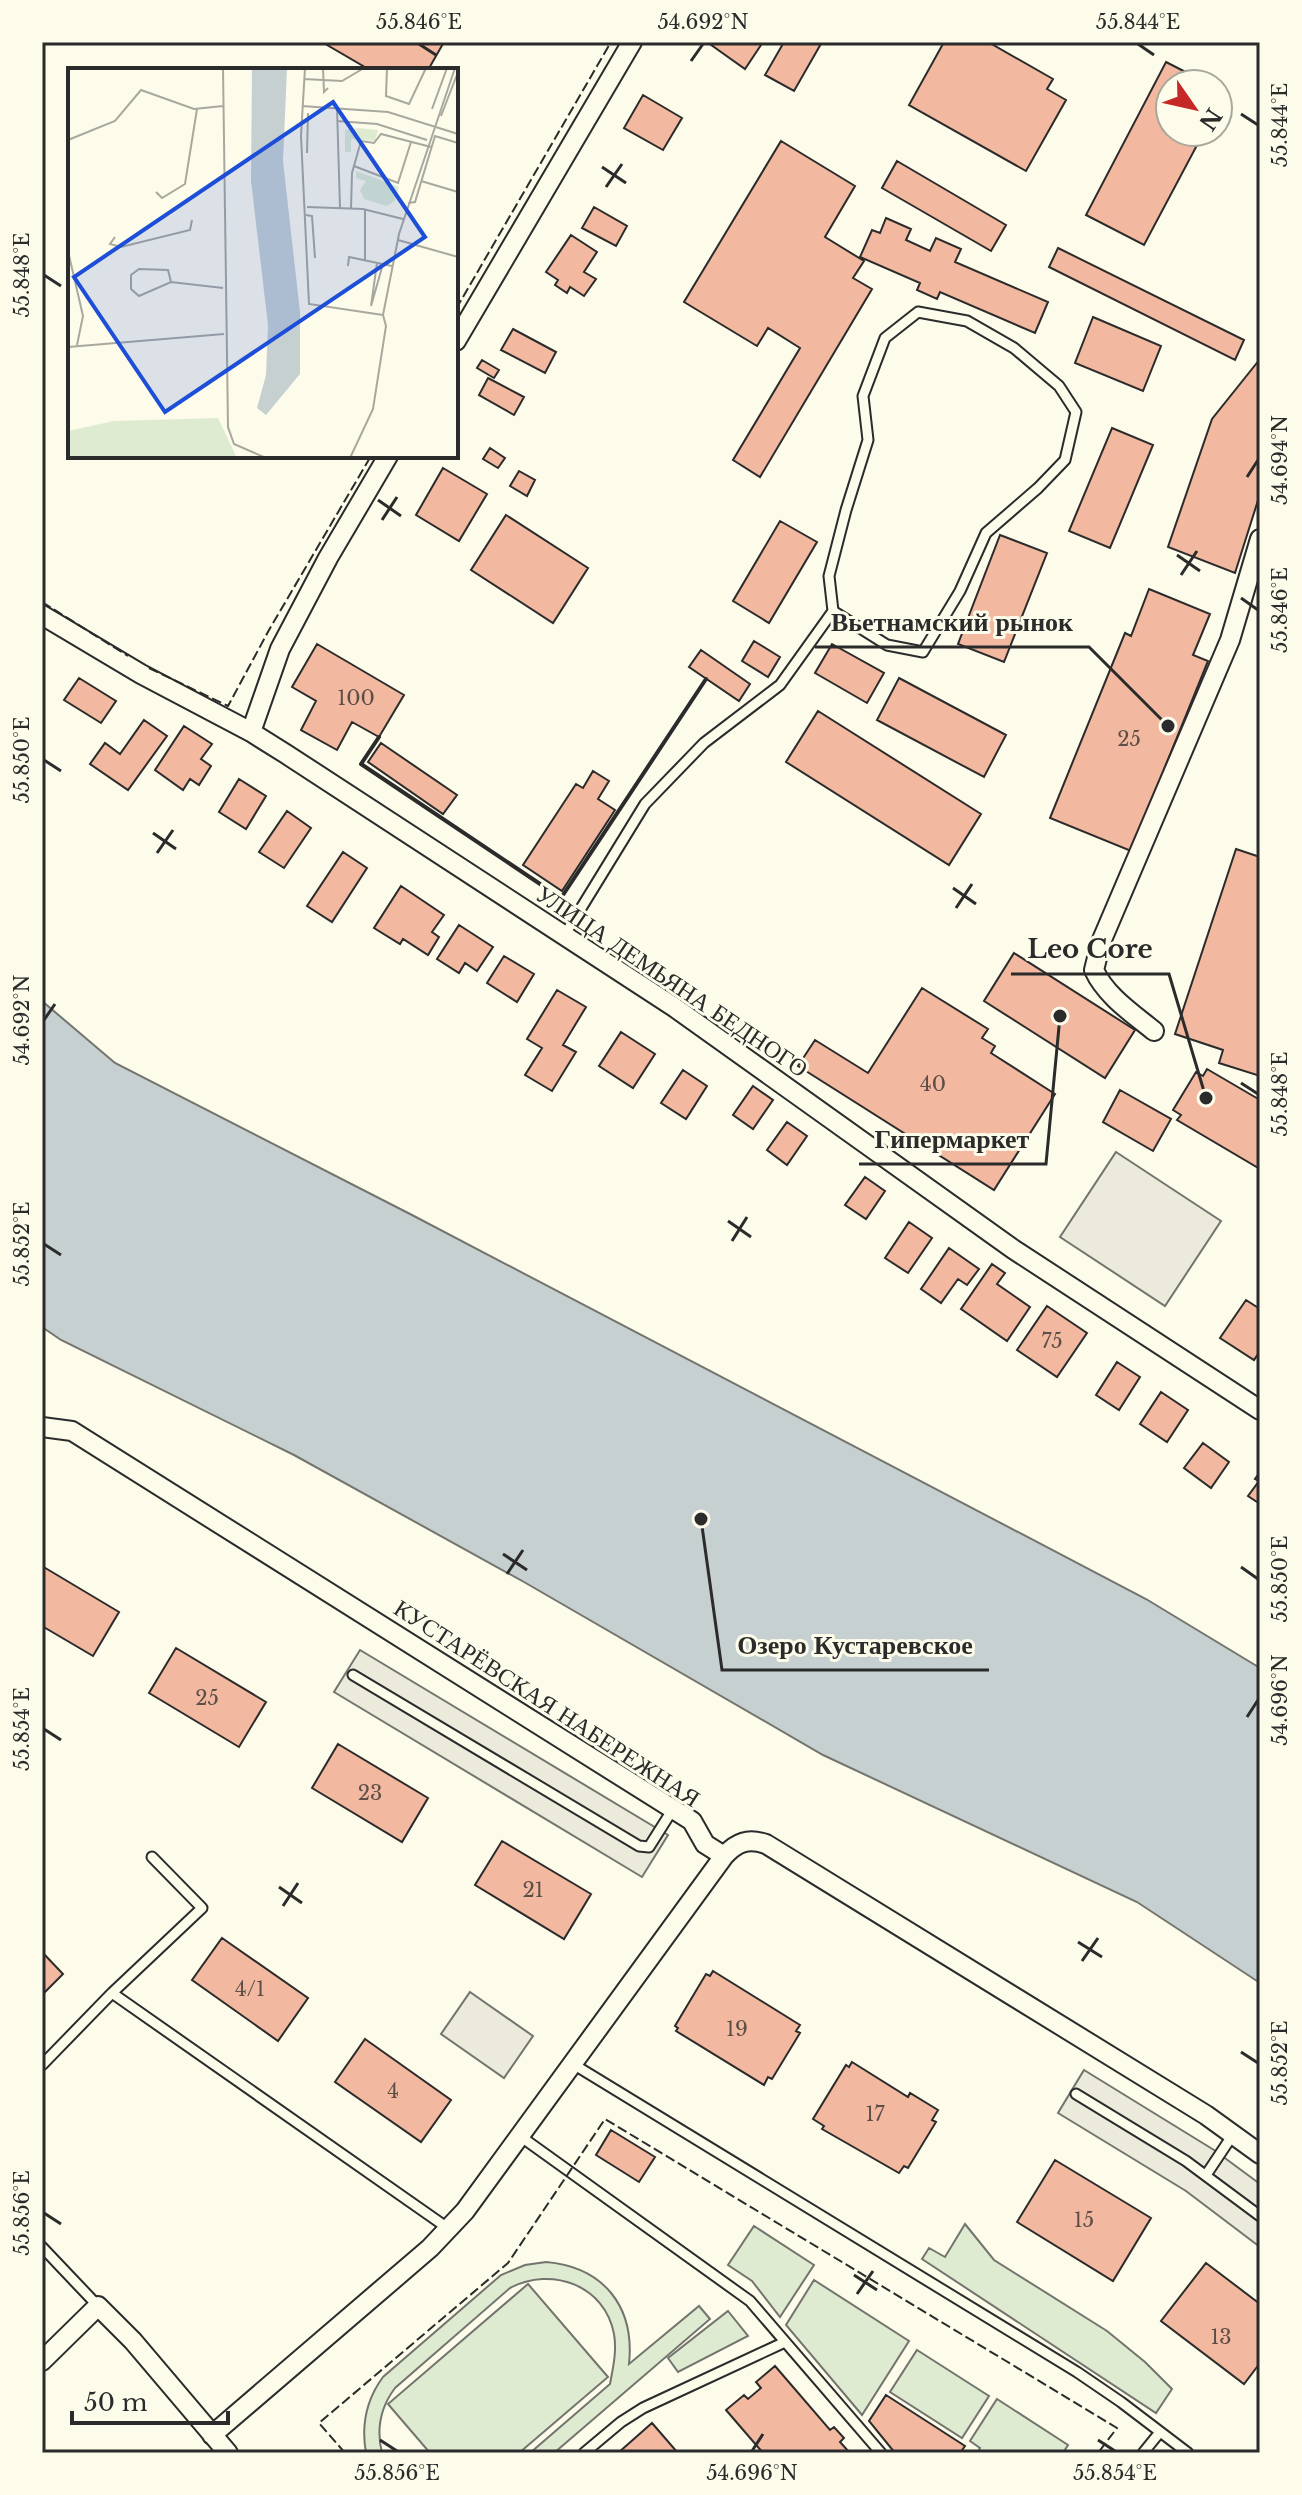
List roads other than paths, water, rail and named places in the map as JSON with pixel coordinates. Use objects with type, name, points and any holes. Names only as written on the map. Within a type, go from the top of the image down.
[{"type":"street","points":[[458,338],[632,42]]},
{"type":"street","points":[[251,732],[280,649],[328,558],[387,458]]},
{"type":"street","points":[[1154,1031],[1100,983],[1094,970],[1101,942],[1230,640],[1260,539]]},
{"type":"street","name":"УЛИЦА ДЕМЬЯНА БЕДНОГО","points":[[42,615],[141,674],[251,732],[674,1007],[1013,1249],[1260,1410]]},
{"type":"street","name":"КУСТАРЁВСКАЯ НАБЕРЕЖНАЯ","points":[[42,1427],[72,1431],[673,1809],[692,1821],[705,1844],[724,1856]]},
{"type":"street","points":[[212,2435],[449,2229],[477,2196],[724,1856],[745,1841],[766,1844],[1234,2133],[1260,2154]]},
{"type":"street","points":[[42,2361],[98,2306],[133,2341],[228,2453]]},
{"type":"lane","points":[[564,936],[645,804],[704,743],[780,685],[833,611],[829,576],[868,440],[863,396],[885,338],[918,312],[967,321],[1014,348],[1059,386],[1076,412],[1065,460],[986,533],[960,591],[923,652],[887,645],[833,611]]},
{"type":"lane","points":[[353,1675],[639,1846],[649,1847],[673,1809]]},
{"type":"lane","points":[[43,2063],[202,1908],[152,1857]]},
{"type":"lane","points":[[112,1993],[449,2229]]},
{"type":"lane","points":[[573,2064],[1077,2372],[1188,2453]]},
{"type":"lane","points":[[1076,2094],[1206,2175],[1260,2216]]},
{"type":"lane","points":[[1206,2175],[1234,2133]]},
{"type":"lane","points":[[520,2136],[742,2295],[881,2453]]},
{"type":"lane","points":[[42,2247],[98,2306]]},
{"type":"lane","points":[[584,2453],[643,2408],[785,2342]]},
{"type":"lane","points":[[1143,2453],[1160,2432]]},
{"type":"place","name":"Вьетнамский рынок","points":[[1168,726]]},
{"type":"place","name":"Гипермаркет","points":[[1060,1016]]},
{"type":"place","name":"Leo Core","points":[[1206,1098]]},
{"type":"place","name":"Озеро Кустаревское","points":[[701,1519]]}]
